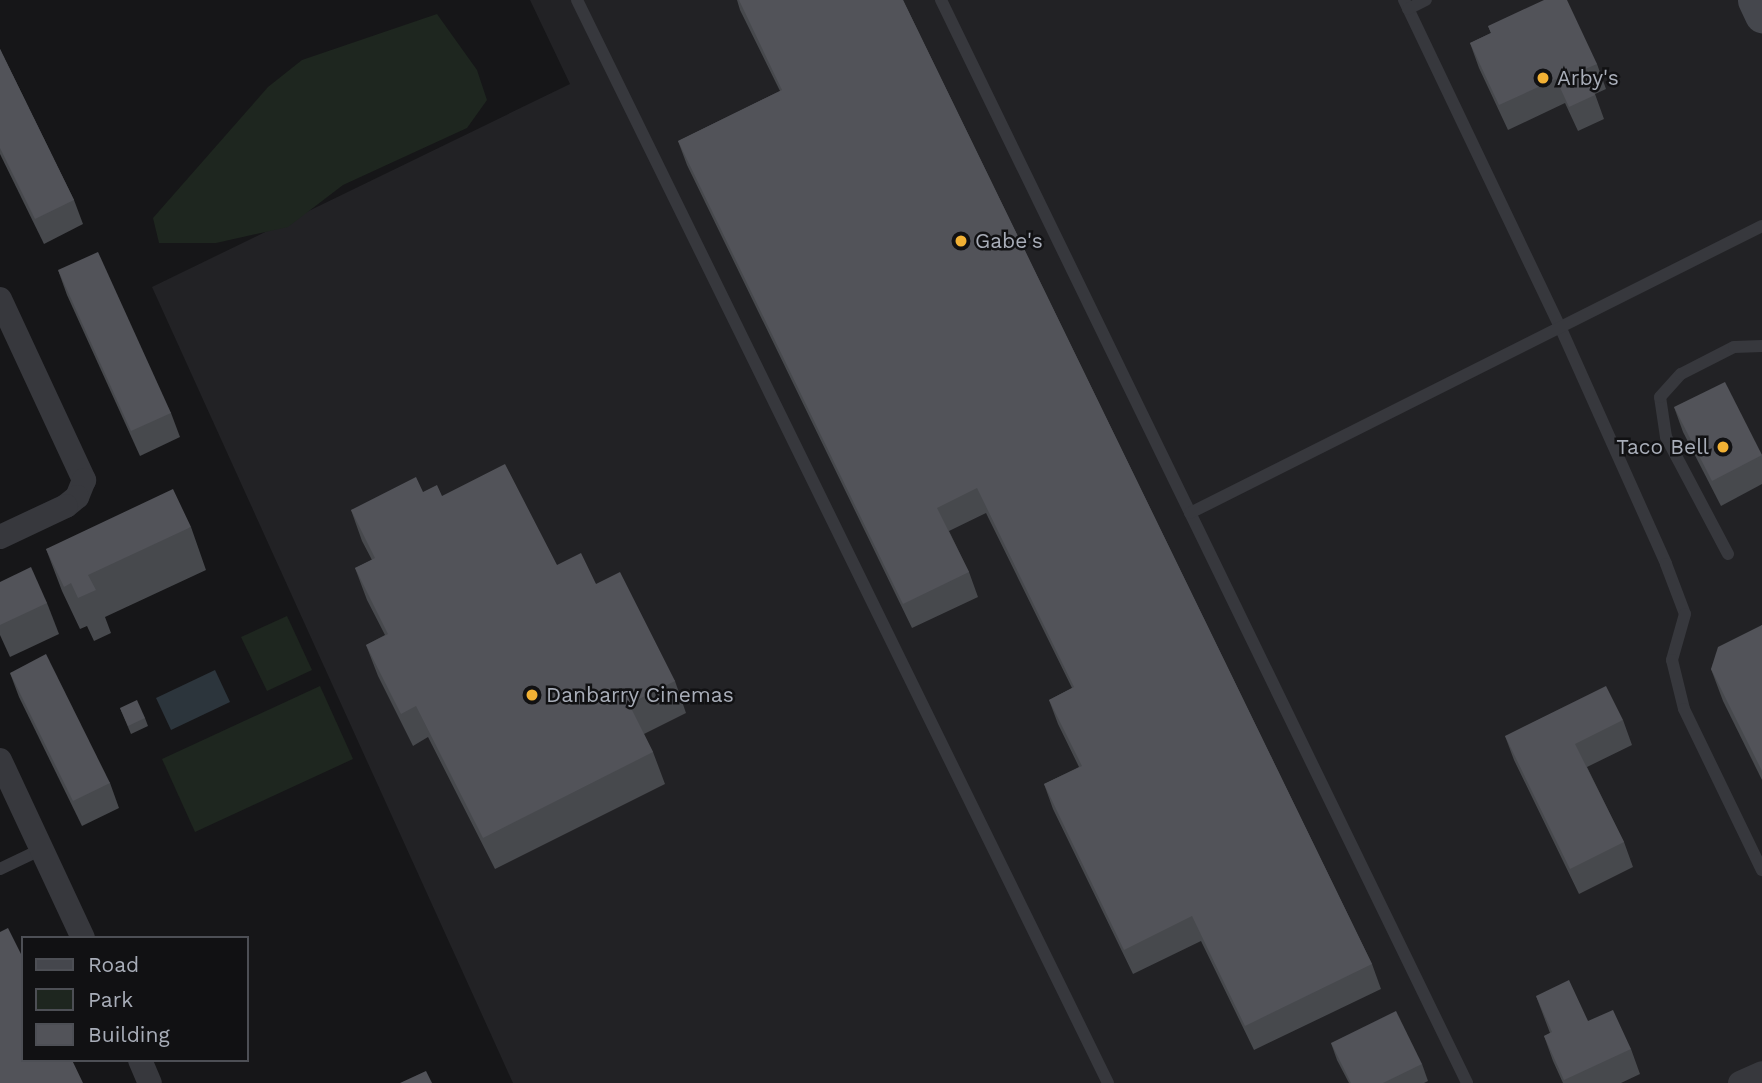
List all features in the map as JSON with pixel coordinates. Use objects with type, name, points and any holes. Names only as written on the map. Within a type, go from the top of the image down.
[{"type":"main road","points":[[1755,0],[1762,15]]},
{"type":"street","points":[[0,299],[84,480],[77,497],[66,506],[0,537]]},
{"type":"street","points":[[0,760],[82,936]]},
{"type":"street","points":[[141,1062],[150,1083]]},
{"type":"street","points":[[1740,1083],[1762,1073]]},
{"type":"lane","points":[[577,0],[1108,1083]]},
{"type":"lane","points":[[941,0],[1468,1083]]},
{"type":"lane","points":[[1426,0],[1406,4],[1562,331],[1685,614],[1672,660],[1684,709],[1762,870]]},
{"type":"lane","points":[[1190,513],[1562,331],[1762,226]]},
{"type":"lane","points":[[1728,554],[1666,437],[1660,397],[1681,374],[1734,347],[1762,346]]},
{"type":"lane","points":[[0,869],[42,849]]},
{"type":"shaded area","points":[[530,0],[1762,0],[1762,1083],[513,1083],[152,287],[570,84]]},
{"type":"shaded area","points":[[215,670],[230,702],[171,730],[156,698]]},
{"type":"green space","points":[[437,14],[477,70],[487,100],[467,128],[343,185],[288,227],[216,243],[159,243],[153,218],[268,87],[302,60]]},
{"type":"green space","points":[[287,616],[312,670],[267,691],[241,637]]},
{"type":"green space","points":[[320,686],[353,759],[195,832],[162,759]]},
{"type":"building","points":[[739,0],[903,0],[1372,964],[1245,1026],[1192,916],[1124,950],[1044,784],[1082,766],[1049,700],[1074,687],[977,488],[937,508],[969,572],[903,604],[678,141],[782,90]]},
{"type":"building","name":"Arby's","points":[[1544,0],[1567,0],[1597,64],[1583,70],[1595,95],[1569,107],[1556,79],[1499,105],[1470,43],[1491,33],[1488,26]]},
{"type":"building","points":[[0,49],[74,200],[35,219],[0,148]]},
{"type":"building","points":[[98,252],[171,413],[131,431],[58,270]]},
{"type":"building","name":"Taco Bell","points":[[1725,382],[1762,455],[1712,481],[1674,407]]},
{"type":"building","name":"Danbarry Cinemas","points":[[505,464],[557,565],[581,553],[596,584],[620,572],[675,681],[629,704],[653,752],[483,838],[416,706],[401,714],[366,645],[388,634],[355,568],[375,558],[351,510],[416,477],[423,492],[437,485],[442,496]]},
{"type":"building","points":[[173,489],[191,527],[88,575],[96,590],[78,598],[71,583],[64,587],[46,549]]},
{"type":"building","points":[[31,567],[47,603],[0,625],[0,582]]},
{"type":"building","points":[[1762,625],[1762,771],[1711,669],[1718,647]]},
{"type":"building","points":[[46,654],[110,783],[73,801],[10,673]]},
{"type":"building","points":[[1606,686],[1623,720],[1575,744],[1624,842],[1570,869],[1505,736]]},
{"type":"building","points":[[137,700],[145,718],[128,726],[120,708]]},
{"type":"building","points":[[8,928],[21,954],[21,1062],[73,1062],[83,1083],[0,1083],[0,932]]},
{"type":"building","points":[[1569,980],[1588,1021],[1613,1010],[1631,1049],[1564,1080],[1544,1036],[1552,1032],[1536,996]]},
{"type":"building","points":[[1396,1011],[1422,1064],[1383,1083],[1351,1083],[1331,1043]]},
{"type":"building","points":[[426,1071],[432,1083],[400,1083]]},
{"type":"place","name":"Arby's","points":[[1543,78]]},
{"type":"place","name":"Gabe's","points":[[961,241]]},
{"type":"place","name":"Taco Bell","points":[[1723,447]]},
{"type":"place","name":"Danbarry Cinemas","points":[[532,695]]}]
